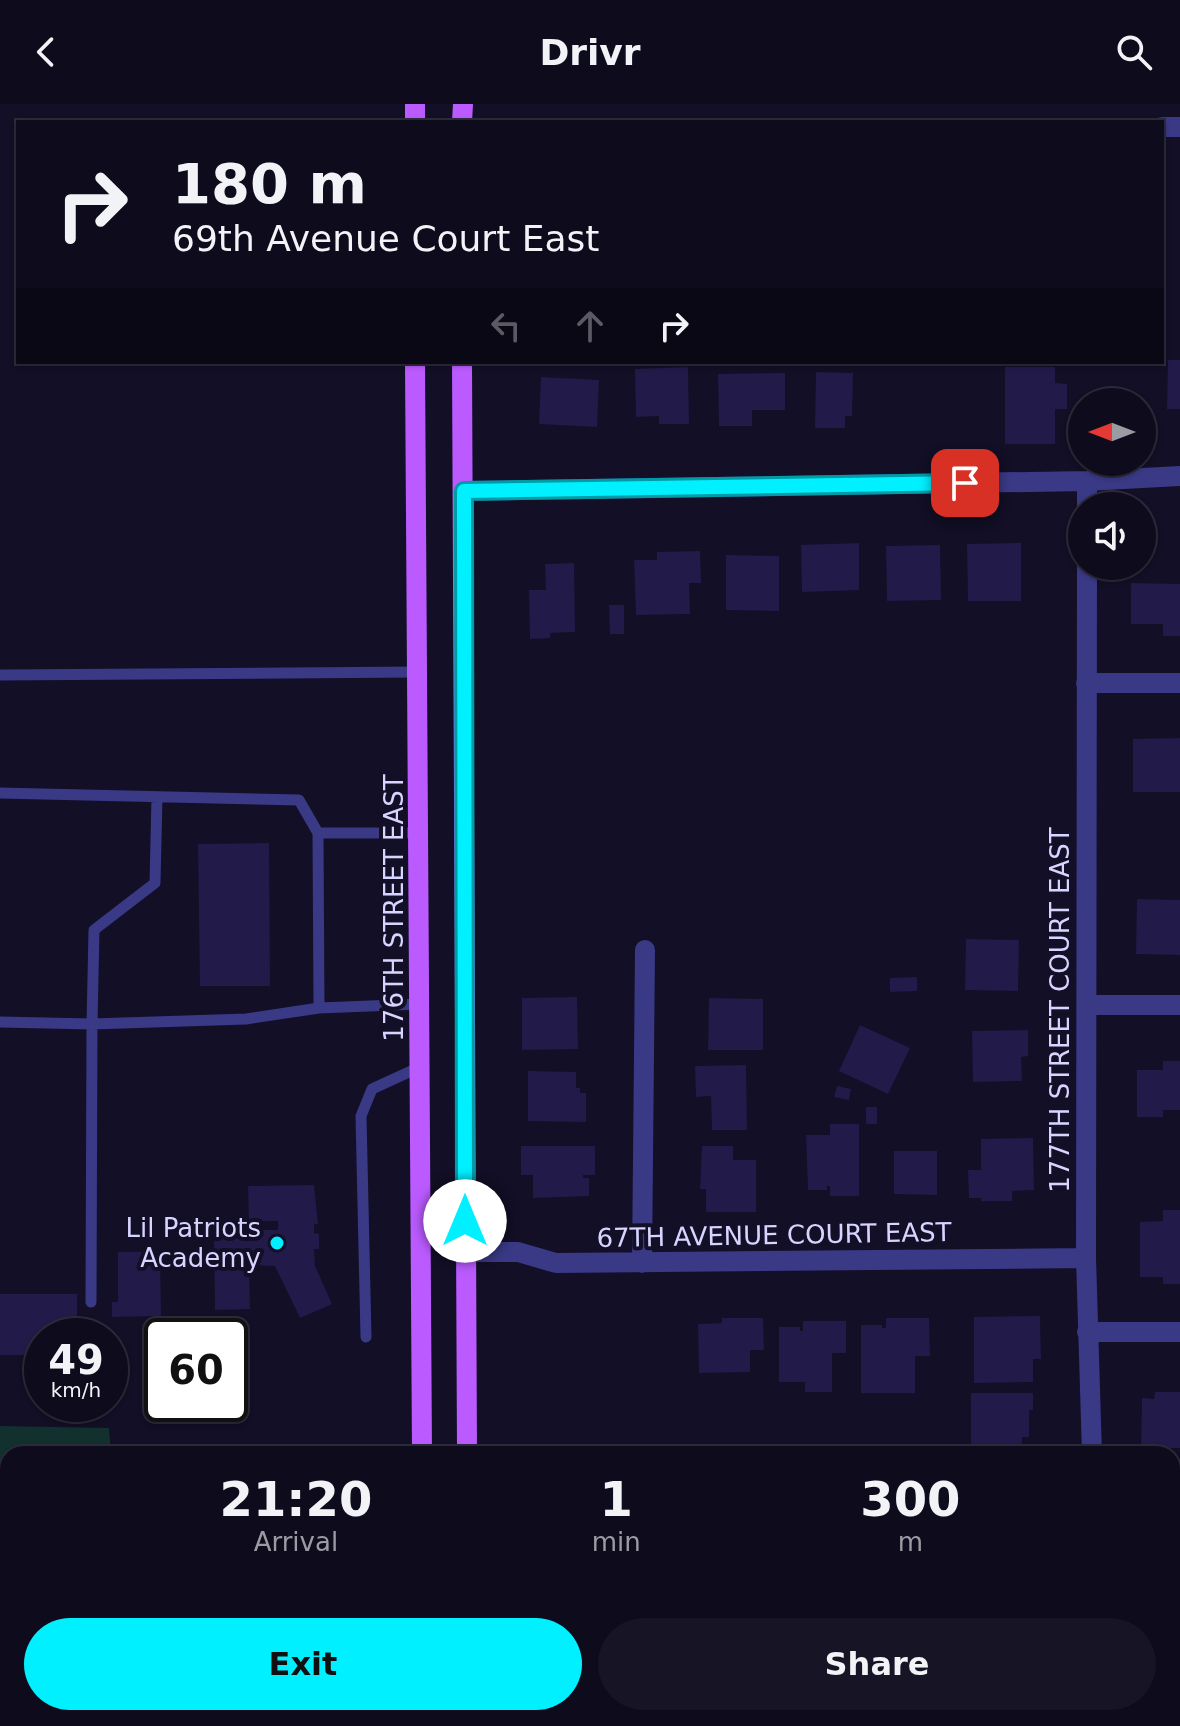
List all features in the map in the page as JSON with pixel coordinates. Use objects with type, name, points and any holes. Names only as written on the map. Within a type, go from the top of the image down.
[{"type":"main road","name":"176TH STREET EAST","points":[[415,364],[422,1446]]},
{"type":"main road","points":[[462,364],[467,1446]]},
{"type":"street","points":[[464,491],[1087,481],[1180,476]]},
{"type":"street","points":[[1087,481],[1087,492]]},
{"type":"street","name":"177TH STREET COURT EAST","points":[[1087,580],[1086,1258],[1092,1446]]},
{"type":"street","points":[[1086,683],[1180,683]]},
{"type":"street","points":[[642,1263],[645,950]]},
{"type":"street","points":[[1087,1005],[1180,1005]]},
{"type":"street","name":"67TH AVENUE COURT EAST","points":[[465,1252],[518,1252],[556,1263],[1086,1258]]},
{"type":"street","points":[[1087,1332],[1180,1332]]},
{"type":"lane","points":[[0,675],[418,672]]},
{"type":"lane","points":[[0,793],[299,800],[318,833],[319,1008]]},
{"type":"lane","points":[[91,1302],[94,930],[155,883],[157,797]]},
{"type":"lane","points":[[318,833],[419,833]]},
{"type":"lane","points":[[0,1022],[92,1024],[246,1019],[319,1008],[420,1004]]},
{"type":"lane","points":[[366,1337],[361,1116],[372,1089],[421,1067]]},
{"type":"green space","points":[[0,1426],[109,1428],[110,1446],[0,1446]]},
{"type":"building","points":[[1168,360],[1180,360],[1180,409],[1167,409]]},
{"type":"building","points":[[688,367],[689,424],[659,424],[659,416],[636,417],[635,369]]},
{"type":"building","points":[[1005,367],[1055,367],[1055,383],[1067,384],[1067,409],[1055,409],[1055,444],[1005,444]]},
{"type":"building","points":[[816,372],[853,373],[852,416],[845,416],[845,428],[815,428]]},
{"type":"building","points":[[785,373],[785,410],[752,410],[752,426],[719,426],[718,374]]},
{"type":"building","points":[[541,377],[599,380],[597,427],[539,424]]},
{"type":"building","points":[[859,543],[859,590],[802,592],[801,545]]},
{"type":"building","points":[[1021,543],[1021,601],[968,601],[967,544]]},
{"type":"building","points":[[940,545],[941,600],[887,601],[886,546]]},
{"type":"building","points":[[700,551],[701,583],[689,583],[690,614],[636,615],[634,560],[657,560],[657,552]]},
{"type":"building","points":[[726,555],[779,556],[779,611],[726,610]]},
{"type":"building","points":[[574,563],[575,632],[550,633],[550,638],[530,639],[529,590],[546,590],[545,564]]},
{"type":"building","points":[[1131,583],[1180,584],[1180,636],[1163,636],[1163,624],[1131,624]]},
{"type":"building","points":[[609,605],[624,605],[624,634],[610,634]]},
{"type":"building","points":[[1180,738],[1180,792],[1133,792],[1133,739]]},
{"type":"building","points":[[269,843],[270,986],[200,986],[198,844]]},
{"type":"building","points":[[1137,899],[1180,900],[1180,955],[1136,954]]},
{"type":"building","points":[[966,939],[1019,940],[1018,991],[965,990]]},
{"type":"building","points":[[917,977],[917,991],[890,992],[890,978]]},
{"type":"building","points":[[577,997],[578,1049],[522,1050],[522,998]]},
{"type":"building","points":[[709,998],[763,999],[763,1050],[708,1050]]},
{"type":"building","points":[[860,1025],[910,1048],[888,1094],[839,1071]]},
{"type":"building","points":[[1028,1030],[1028,1056],[1021,1057],[1022,1081],[973,1082],[972,1031]]},
{"type":"building","points":[[1163,1061],[1180,1061],[1180,1110],[1163,1110],[1163,1117],[1137,1117],[1137,1070],[1163,1070]]},
{"type":"building","points":[[746,1065],[747,1130],[712,1130],[711,1096],[696,1097],[695,1066]]},
{"type":"building","points":[[528,1071],[576,1072],[576,1088],[580,1088],[580,1093],[586,1093],[586,1122],[528,1121]]},
{"type":"building","points":[[837,1086],[851,1089],[849,1100],[834,1097]]},
{"type":"building","points":[[866,1107],[877,1107],[877,1124],[866,1124]]},
{"type":"building","points":[[830,1124],[859,1124],[859,1196],[830,1196],[830,1186],[827,1190],[808,1190],[806,1135],[830,1135]]},
{"type":"building","points":[[1033,1138],[1034,1190],[1012,1191],[1012,1201],[969,1198],[968,1170],[981,1170],[981,1139]]},
{"type":"building","points":[[521,1146],[595,1146],[595,1175],[583,1175],[583,1178],[589,1178],[589,1196],[533,1198],[533,1175],[521,1175]]},
{"type":"building","points":[[702,1146],[733,1146],[733,1160],[756,1160],[756,1212],[706,1212],[706,1189],[700,1189]]},
{"type":"building","points":[[894,1151],[937,1151],[937,1195],[894,1194]]},
{"type":"building","points":[[314,1185],[318,1224],[314,1224],[314,1233],[319,1234],[319,1249],[314,1249],[315,1266],[332,1304],[300,1318],[275,1266],[249,1265],[250,1309],[215,1310],[214,1229],[278,1230],[278,1221],[249,1221],[248,1186]]},
{"type":"building","points":[[1163,1210],[1180,1210],[1180,1284],[1163,1284],[1163,1277],[1140,1277],[1140,1222],[1163,1221]]},
{"type":"building","points":[[118,1252],[160,1252],[161,1316],[112,1317],[112,1302],[118,1302]]},
{"type":"building","points":[[0,1294],[77,1294],[77,1318],[24,1318],[24,1355],[0,1355]]},
{"type":"building","points":[[1040,1316],[1041,1359],[1033,1359],[1033,1382],[974,1383],[974,1317]]},
{"type":"building","points":[[722,1318],[763,1318],[764,1350],[750,1350],[750,1372],[699,1373],[698,1324],[722,1323]]},
{"type":"building","points":[[886,1318],[929,1318],[930,1356],[915,1356],[915,1393],[861,1393],[861,1325],[882,1325],[886,1328]]},
{"type":"building","points":[[803,1321],[846,1321],[846,1353],[832,1353],[832,1392],[805,1392],[805,1382],[779,1382],[779,1327],[800,1327],[803,1331]]},
{"type":"building","points":[[1155,1392],[1180,1392],[1180,1446],[1141,1446],[1142,1398],[1154,1399]]},
{"type":"building","points":[[971,1393],[1033,1393],[1033,1410],[1029,1410],[1029,1437],[1022,1437],[1022,1446],[971,1446]]},
{"type":"place","name":"Lil Patriots Academy","points":[[277,1243]]},
{"type":"route","points":[[465,1221],[464,491],[965,483]]}]
